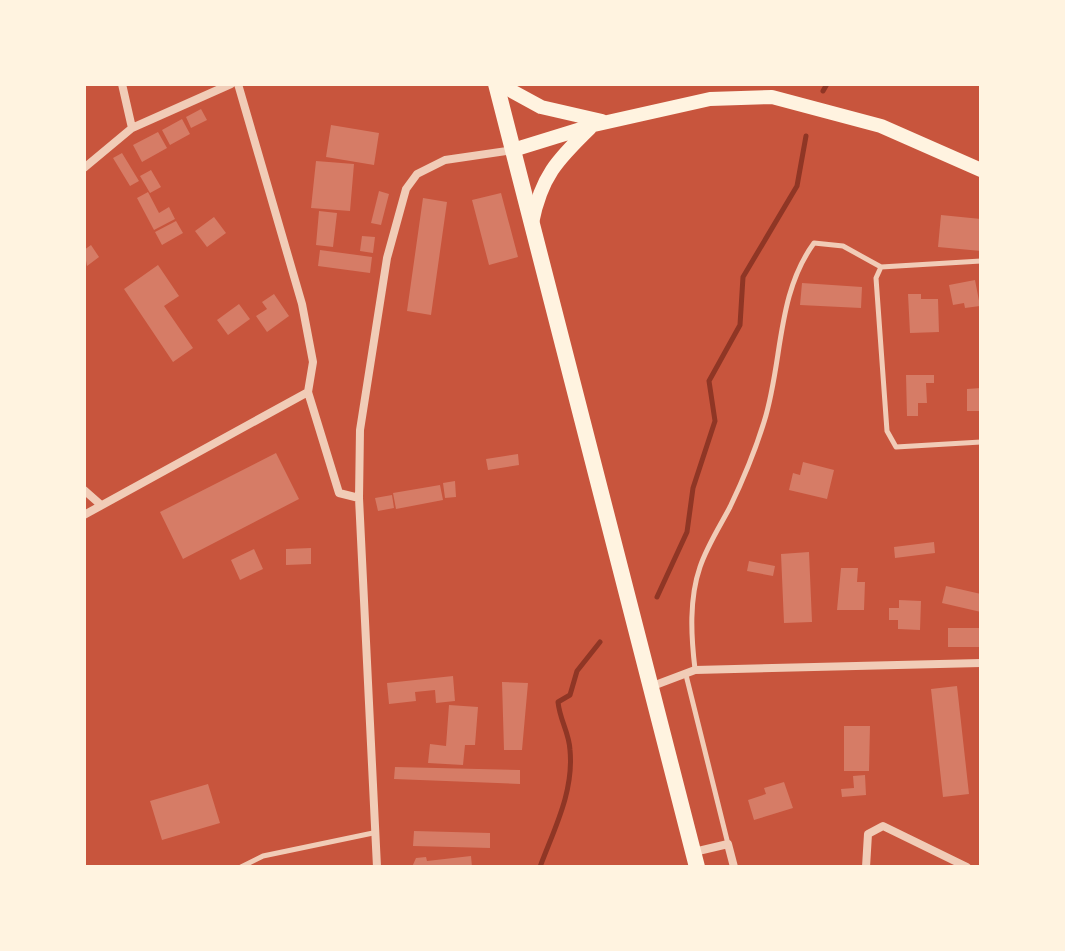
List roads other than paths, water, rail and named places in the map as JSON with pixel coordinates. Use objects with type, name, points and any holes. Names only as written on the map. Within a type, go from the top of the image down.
[{"type":"main road","points":[[498,84],[541,107],[601,124]]},
{"type":"main road","points":[[498,84],[531,225],[695,860]]},
{"type":"main road","points":[[513,150],[601,124],[710,99],[772,97],[881,126],[981,170]]},
{"type":"main road","points":[[531,225],[539,188],[558,159],[601,124]]},
{"type":"street","points":[[122,84],[132,128]]},
{"type":"street","points":[[84,168],[132,128],[231,84]]},
{"type":"street","points":[[238,84],[302,304],[313,362],[308,392],[339,493],[359,498]]},
{"type":"street","points":[[377,867],[359,498],[360,430],[387,258],[406,189],[417,174],[445,160],[513,150]]},
{"type":"street","points":[[84,515],[308,392]]},
{"type":"street","points":[[84,490],[101,505]]},
{"type":"street","points":[[650,687],[695,670],[981,663]]},
{"type":"street","points":[[866,867],[868,834],[883,826],[967,867]]},
{"type":"street","points":[[695,860],[728,844],[734,867]]},
{"type":"lane","points":[[695,670],[690,629],[700,568],[741,485],[764,421],[779,359],[788,289],[814,243],[843,246],[881,267],[981,261]]},
{"type":"lane","points":[[881,267],[876,278],[887,431],[896,447],[981,442]]},
{"type":"lane","points":[[686,675],[728,844]]},
{"type":"lane","points":[[241,867],[263,856],[373,833]]},
{"type":"waterway","points":[[823,91],[827,84]]},
{"type":"waterway","points":[[657,597],[687,532],[693,488],[715,421],[709,381],[740,325],[743,277],[797,186],[806,136]]},
{"type":"waterway","points":[[540,867],[562,810],[569,781],[569,744],[558,702],[570,695],[577,671],[600,642]]}]
